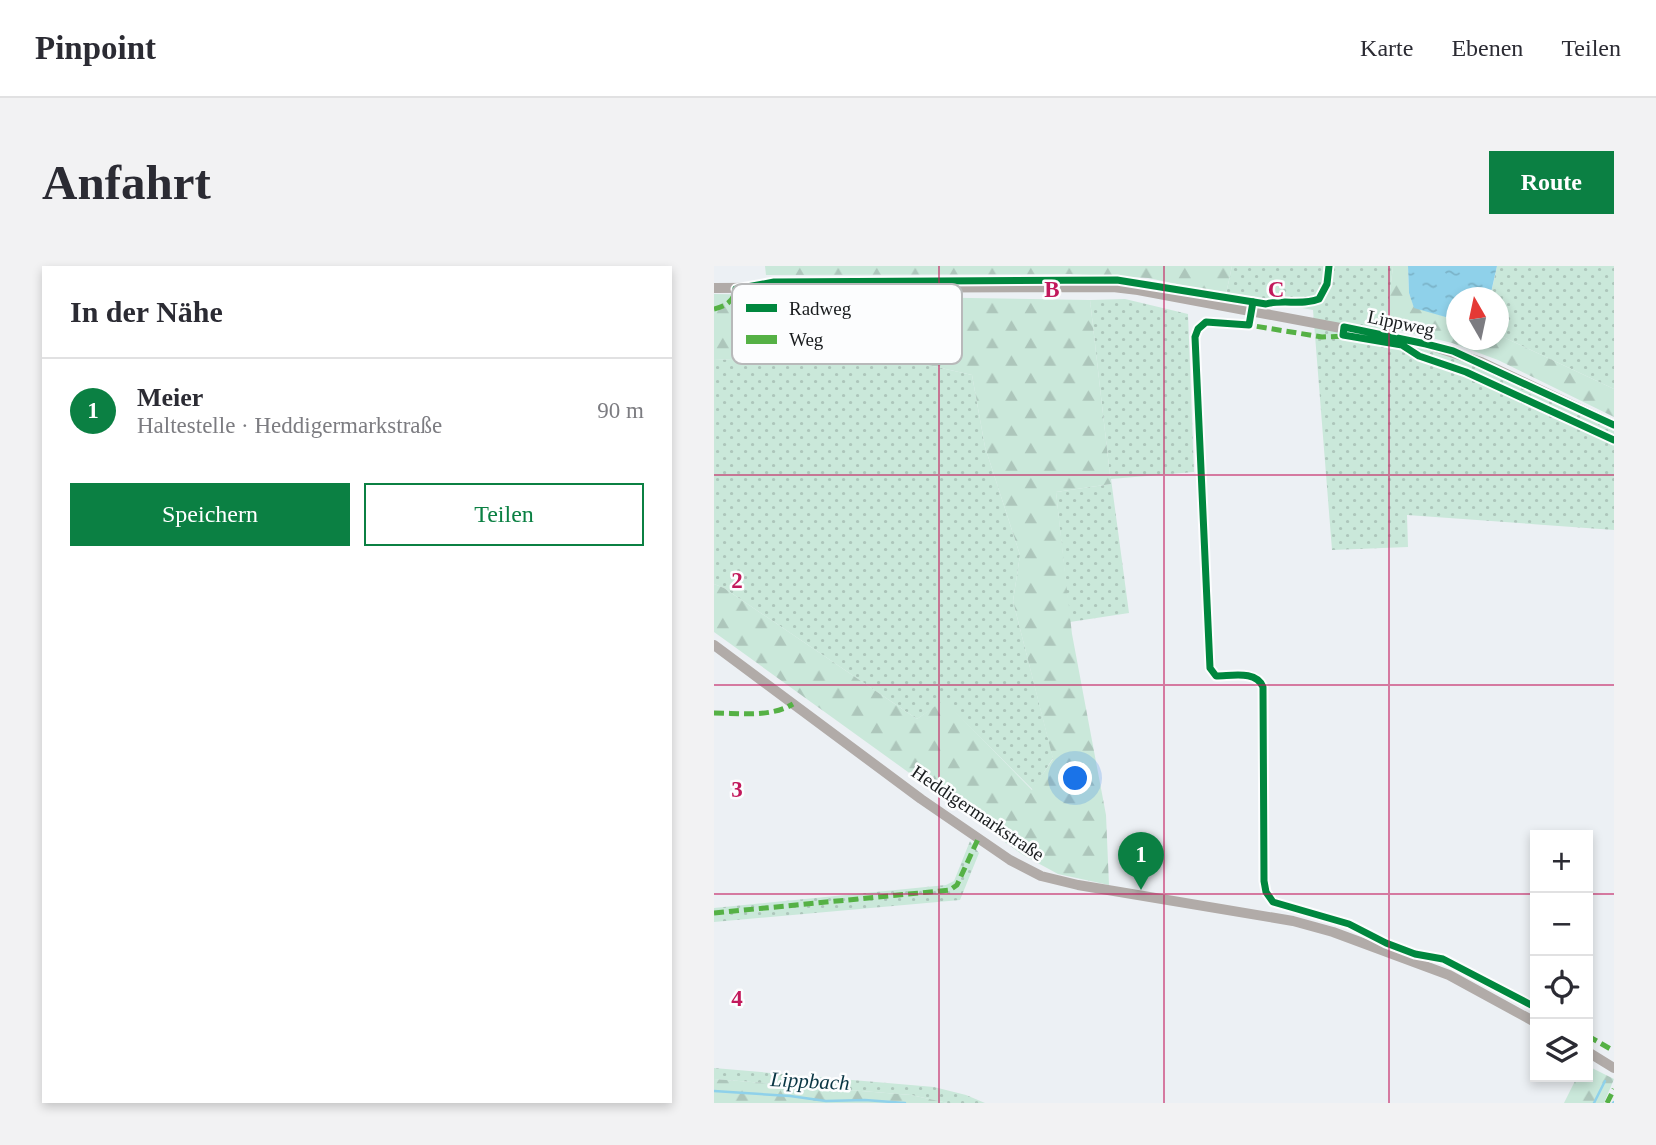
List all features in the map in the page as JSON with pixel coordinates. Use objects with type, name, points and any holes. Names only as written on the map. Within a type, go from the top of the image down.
[{"type":"street","name":"Lippweg","points":[[962,288],[1113,287],[1138,290],[1426,344],[1480,362],[1614,425]]},
{"type":"street","name":"Lippweg","points":[[714,288],[732,288]]},
{"type":"street","name":"Heddigermarkstraße","points":[[714,645],[921,799],[1010,860],[1041,876],[1078,886],[1293,921],[1334,932],[1449,975],[1530,1019]]},
{"type":"street","points":[[1593,1055],[1614,1068]]},
{"type":"green space","points":[[765,266],[1232,266],[1226,294],[1148,278],[1070,274],[766,275]]},
{"type":"green space","points":[[1232,266],[1393,266],[1386,327],[1395,341],[1485,369],[1614,431],[1614,530],[1407,515],[1408,547],[1332,550],[1313,310],[1226,294]]},
{"type":"green space","points":[[1393,266],[1408,266],[1409,293],[1414,307],[1446,317],[1446,342],[1386,327]]},
{"type":"green space","points":[[1497,266],[1614,266],[1614,389],[1509,340],[1509,287],[1492,287]]},
{"type":"green space","points":[[714,294],[732,294],[732,359],[714,360]]},
{"type":"green space","points":[[962,298],[1090,300],[1111,484],[1056,492],[1072,634],[1106,815],[1109,885],[1058,874],[1023,855],[714,632],[714,584],[724,588],[917,719],[944,700],[1032,790],[1053,759],[1013,601],[1020,555],[985,447],[972,375],[924,364],[962,364]]},
{"type":"green space","points":[[1125,299],[1188,314],[1194,472],[1111,479],[1129,613],[1070,622],[1056,492],[1111,484],[1090,300]]},
{"type":"green space","points":[[1509,340],[1614,389],[1614,417],[1498,360],[1471,350],[1509,350]]},
{"type":"green space","points":[[732,359],[732,364],[924,364],[972,375],[985,447],[1020,555],[1013,601],[1053,758],[1033,790],[944,701],[917,719],[724,588],[714,584],[714,360]]},
{"type":"green space","points":[[970,841],[979,853],[960,900],[714,922],[714,908],[946,885],[954,881]]},
{"type":"green space","points":[[714,1068],[934,1087],[985,1103],[948,1103],[911,1095],[714,1079]]},
{"type":"green space","points":[[1593,1068],[1614,1079],[1604,1103],[1564,1103],[1574,1082],[1593,1082]]},
{"type":"green space","points":[[714,1079],[911,1095],[948,1103],[714,1103]]},
{"type":"water","points":[[1408,266],[1497,266],[1492,287],[1446,287],[1446,317],[1414,308],[1409,293]]},
{"type":"waterway","points":[[1594,1103],[1605,1081]]},
{"type":"waterway","name":"Lippbach","points":[[714,1091],[826,1101],[905,1103]]},
{"type":"marked path","points":[[714,309],[732,298]]},
{"type":"marked path","points":[[1242,324],[1322,337],[1349,336]]},
{"type":"marked path","points":[[714,713],[765,713],[793,704]]},
{"type":"marked path","points":[[714,913],[950,890],[957,885],[978,839]]},
{"type":"marked path","points":[[1593,1039],[1614,1051]]},
{"type":"marked path","points":[[1607,1103],[1614,1089]]},
{"type":"cycle path","points":[[763,284],[1117,280],[1266,304],[1319,299],[1327,284],[1329,266]]},
{"type":"cycle path","points":[[1253,302],[1249,325],[1206,322],[1198,329],[1195,337],[1210,668],[1216,676],[1255,678],[1263,687],[1266,892],[1273,902],[1349,924],[1415,954],[1443,959],[1530,1004]]},
{"type":"cycle path","points":[[1614,425],[1453,351],[1344,327],[1343,335],[1402,345],[1419,356],[1466,372],[1614,440]]},
{"type":"place","name":"Meier","points":[[1141,890]]}]
